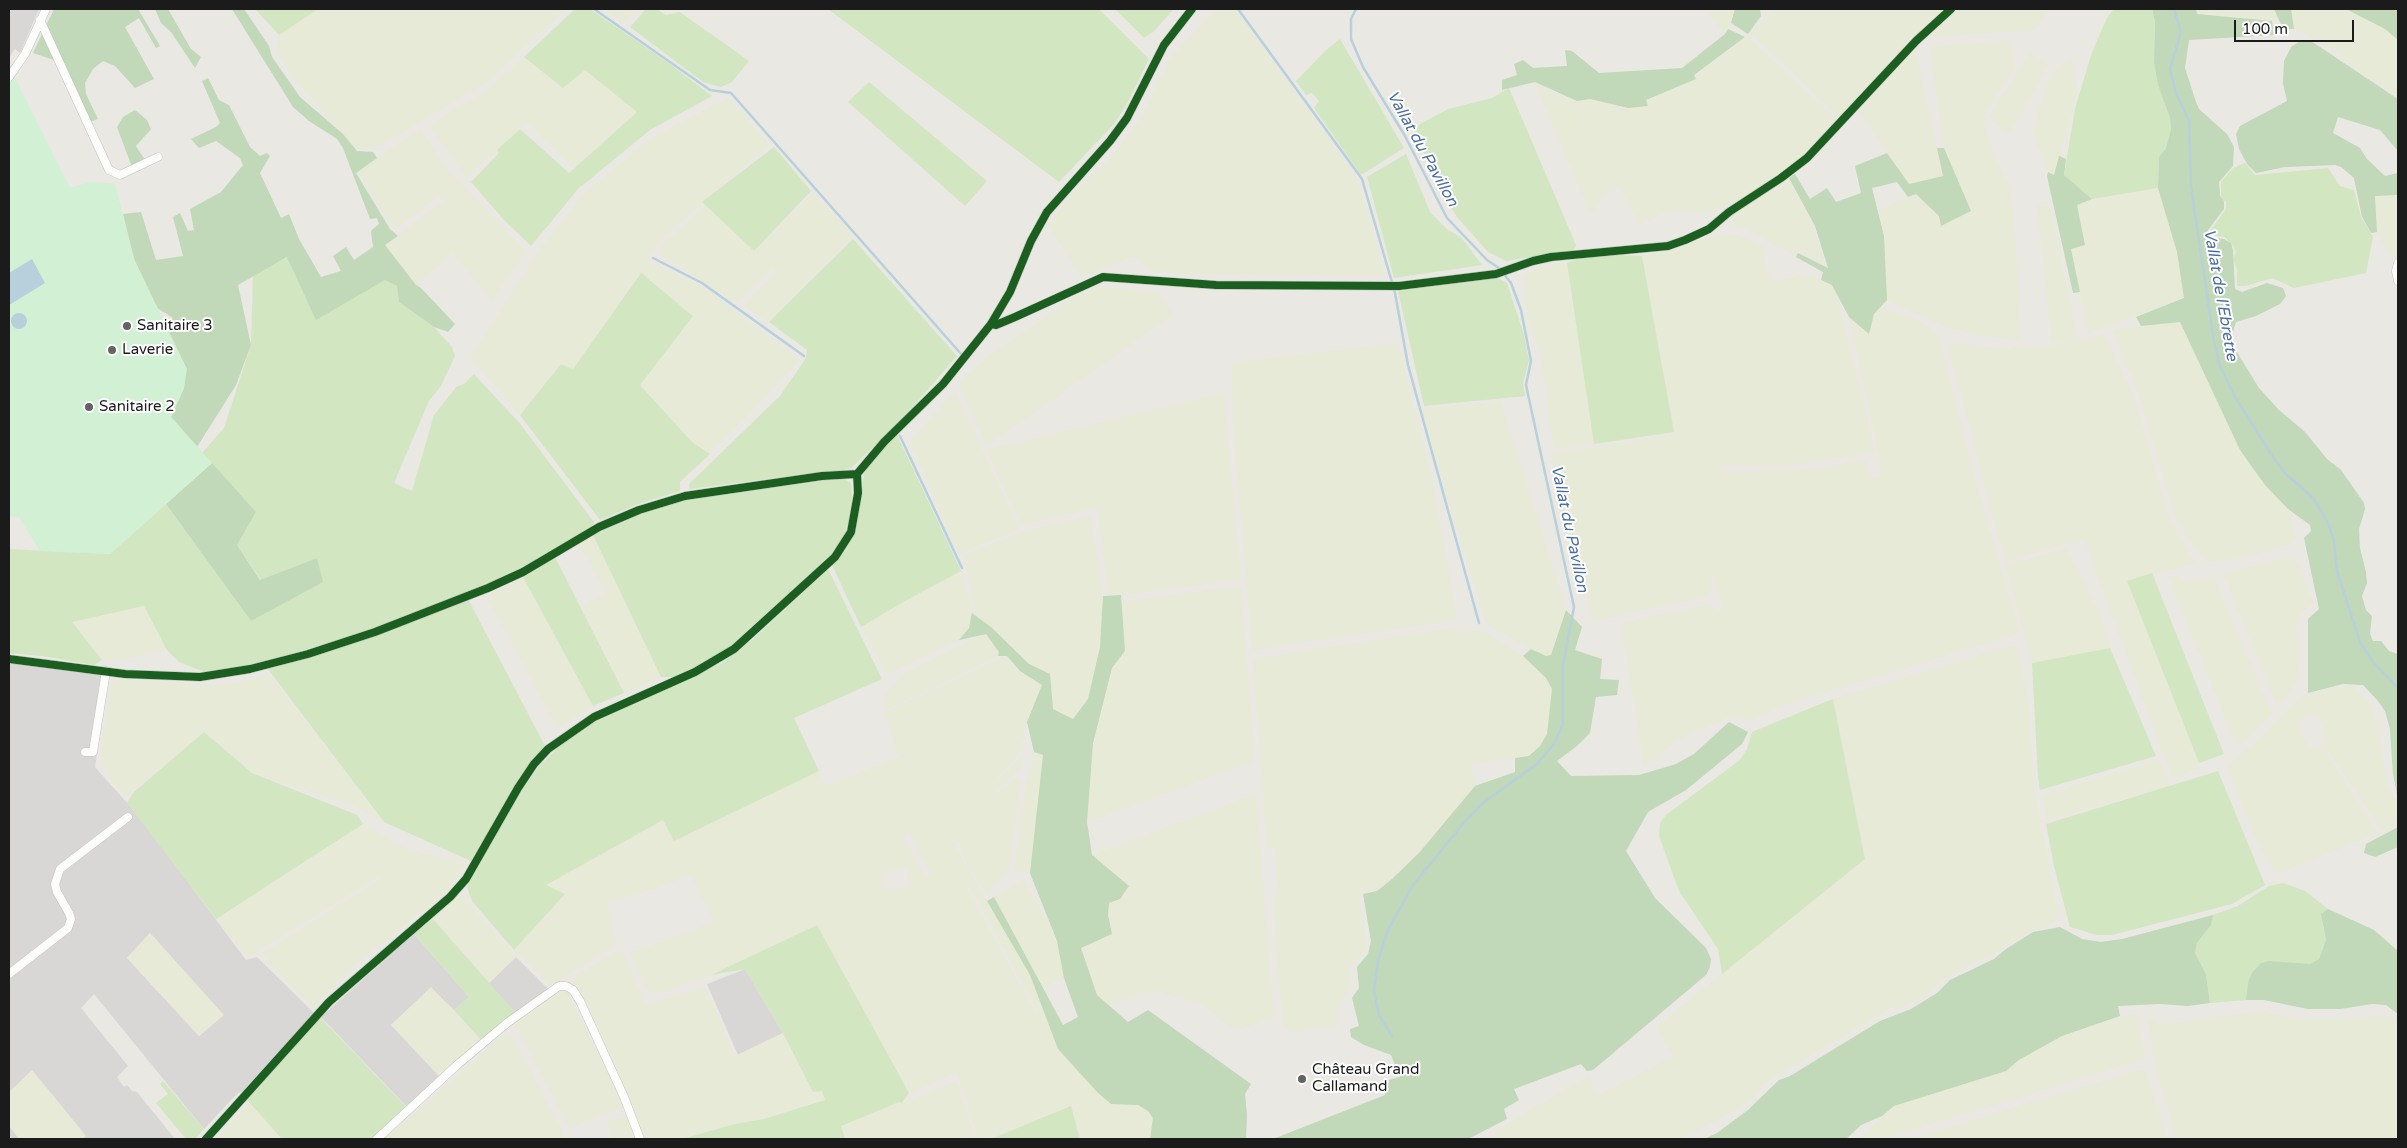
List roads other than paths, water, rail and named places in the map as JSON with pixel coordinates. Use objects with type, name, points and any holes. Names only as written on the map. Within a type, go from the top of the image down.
[{"type":"street","points":[[9,77],[25,54],[46,9]]},
{"type":"street","points":[[206,1139],[329,1002],[450,897],[466,879],[518,788],[534,764],[548,749],[594,717],[694,672],[734,649],[835,557],[851,532],[858,493],[857,474],[879,447],[943,384],[991,324],[1010,292],[1031,241],[1047,212],[1110,141],[1127,118],[1164,45],[1192,9]]},
{"type":"street","points":[[991,324],[996,325],[1103,277],[1216,285],[1390,286],[1496,274],[1551,257],[1668,246],[1709,229],[1807,158],[1916,41],[1951,9]]},
{"type":"street","points":[[40,20],[109,170],[120,175],[158,156]]},
{"type":"street","points":[[2398,263],[2396,271],[2398,281]]},
{"type":"street","points":[[9,659],[155,675],[200,677],[241,671],[308,654],[375,632],[497,584],[523,572],[599,527],[648,507],[685,496],[822,476],[857,474]]},
{"type":"street","points":[[84,752],[93,752],[106,671]]},
{"type":"street","points":[[9,974],[68,928],[71,919],[57,892],[55,884],[60,869],[66,861],[128,817]]},
{"type":"street","points":[[377,1139],[457,1065],[508,1023],[559,986],[566,986],[573,990],[580,1001],[630,1112],[640,1139]]},
{"type":"water","points":[[32,259],[45,283],[9,305],[9,273]]},
{"type":"water","points":[[19,313],[27,321],[19,329],[11,321]]},
{"type":"waterway","points":[[594,9],[710,90],[731,93],[962,355]]},
{"type":"waterway","points":[[1238,9],[1362,179],[1395,293],[1408,365],[1479,623]]},
{"type":"waterway","name":"Vallat du Pavillon","points":[[1356,9],[1351,19],[1351,39],[1363,67],[1405,136],[1447,218],[1487,260],[1499,268],[1511,283],[1521,310],[1531,361],[1526,385],[1574,607],[1563,665],[1563,724],[1554,744],[1537,764],[1484,802],[1467,819],[1413,885],[1388,930],[1378,961],[1374,991],[1379,1015],[1392,1036]]},
{"type":"waterway","name":"Vallat de l'Ebrette","points":[[2174,9],[2181,32],[2170,69],[2176,93],[2189,121],[2191,187],[2214,341],[2220,366],[2235,397],[2271,454],[2285,473],[2313,498],[2327,521],[2334,541],[2337,571],[2360,642],[2373,662],[2398,688]]},
{"type":"waterway","points":[[653,258],[702,283],[804,356]]},
{"type":"waterway","points":[[900,436],[962,568]]},
{"type":"place","name":"Sanitaire 3","points":[[127,326]]},
{"type":"place","name":"Laverie","points":[[112,350]]},
{"type":"place","name":"Sanitaire 2","points":[[89,407]]},
{"type":"place","name":"Château Grand Callamand","points":[[1302,1079]]}]
